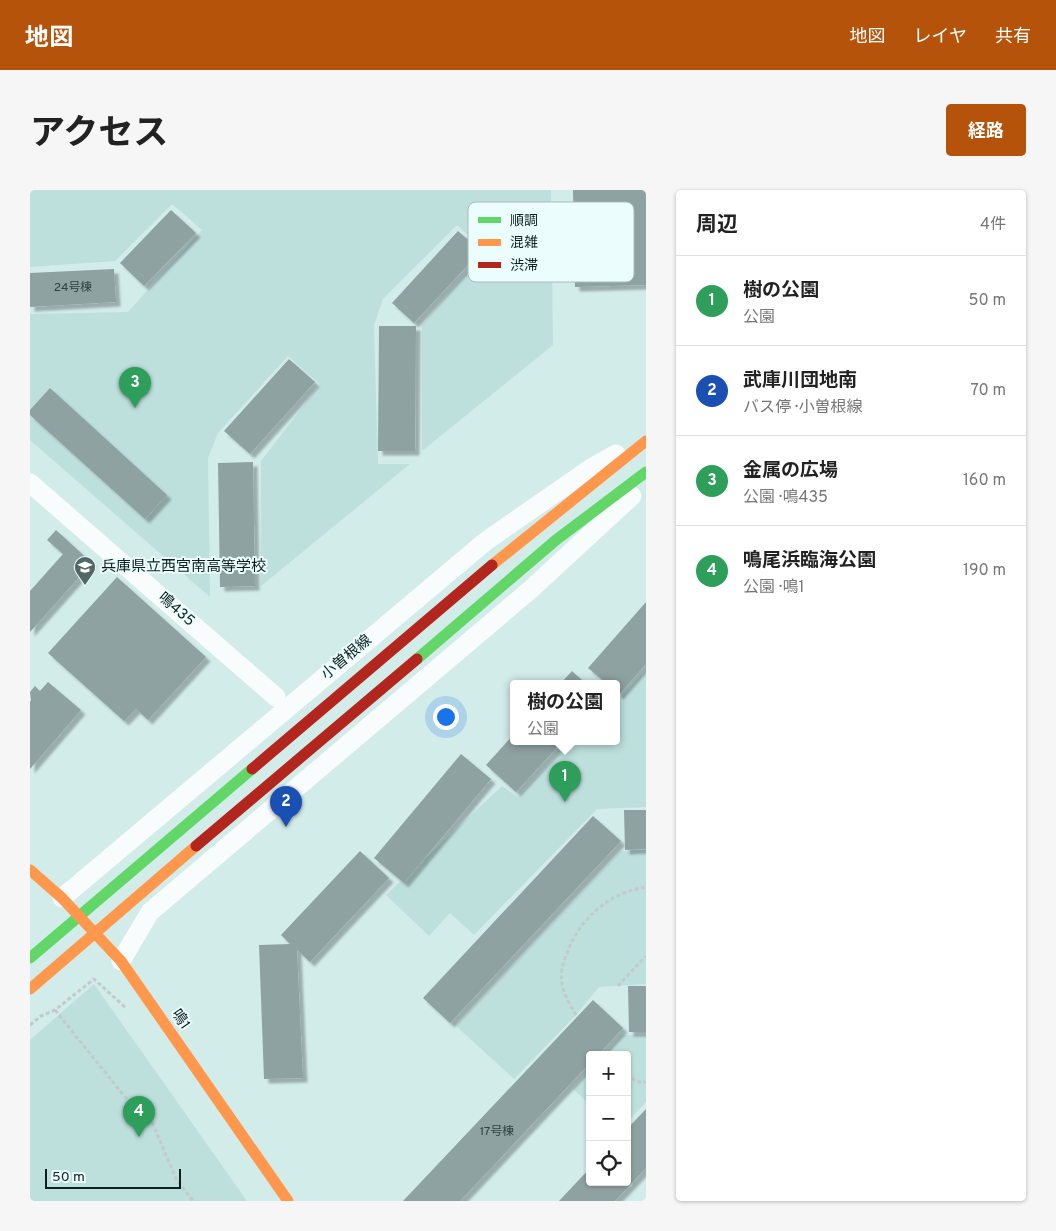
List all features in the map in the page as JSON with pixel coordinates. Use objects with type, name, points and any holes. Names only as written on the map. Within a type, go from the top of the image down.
[{"type":"street","points":[[30,958],[483,572],[646,440]]},
{"type":"street","name":"小曽根線","points":[[62,898],[486,541],[590,468],[646,440]]},
{"type":"street","points":[[30,989],[556,540],[646,472]]},
{"type":"street","points":[[121,961],[150,912],[530,590],[646,483]]},
{"type":"street","name":"鳴435","points":[[30,484],[276,697]]},
{"type":"street","name":"鳴1","points":[[30,870],[62,898],[121,961],[288,1201]]},
{"type":"path","points":[[576,1015],[566,998],[562,984],[562,967],[574,936],[582,924],[608,900],[646,887]]},
{"type":"path","points":[[618,986],[646,956]]},
{"type":"path","points":[[30,1025],[41,1016],[55,1010],[94,979],[128,1010]]},
{"type":"path","points":[[55,1010],[126,1097],[150,1117],[176,1179],[193,1201]]},
{"type":"path","points":[[631,1077],[637,1082],[646,1082]]},
{"type":"shaded area","points":[[30,190],[551,190],[551,202],[468,202],[468,235],[457,225],[383,299],[374,325],[378,464],[410,464],[261,586],[261,461],[320,384],[288,356],[218,433],[208,458],[210,597],[30,440],[30,314],[128,312],[202,230],[172,204],[115,261],[30,267]]},
{"type":"shaded area","points":[[468,271],[468,282],[552,282],[553,345],[422,451],[422,325]]},
{"type":"shaded area","points":[[646,670],[646,807],[597,809],[474,935],[450,913],[429,936],[386,895],[502,786],[518,797],[567,745],[620,745],[620,699]]},
{"type":"shaded area","points":[[646,850],[646,984],[599,987],[576,1015],[514,1079],[456,1026],[621,851]]},
{"type":"shaded area","points":[[94,984],[247,1201],[30,1201],[30,1040]]},
{"type":"shaded area","points":[[622,1035],[646,1035],[646,1102],[631,1118],[631,1051],[608,1051]]},
{"type":"shaded area","points":[[586,1074],[586,1101],[573,1089]]},
{"type":"building","points":[[573,190],[646,190],[646,285],[575,287],[575,282],[634,282],[634,202],[573,202]]},
{"type":"building","points":[[171,210],[196,233],[144,286],[120,263]]},
{"type":"building","points":[[458,231],[468,240],[468,265],[414,323],[392,303]]},
{"type":"building","points":[[114,269],[116,302],[30,307],[30,273]]},
{"type":"building","points":[[379,326],[416,326],[415,451],[378,451]]},
{"type":"building","points":[[289,359],[315,382],[250,454],[224,431]]},
{"type":"building","points":[[50,388],[167,495],[145,519],[30,415],[30,410]]},
{"type":"building","points":[[253,462],[255,586],[220,587],[218,463]]},
{"type":"building","points":[[56,530],[92,563],[30,632],[30,591],[63,554],[47,540]]},
{"type":"building","points":[[117,577],[206,657],[148,720],[136,709],[124,721],[48,653]]},
{"type":"building","points":[[646,602],[646,664],[620,694],[620,680],[602,680],[588,668]]},
{"type":"building","points":[[572,671],[582,680],[564,680]]},
{"type":"building","points":[[48,682],[81,710],[30,769],[30,692],[35,686],[40,691]]},
{"type":"building","points":[[510,738],[510,745],[559,745],[516,792],[486,765]]},
{"type":"building","points":[[461,754],[491,779],[404,883],[374,858]]},
{"type":"building","points":[[624,810],[646,810],[646,849],[625,850]]},
{"type":"building","points":[[593,816],[621,841],[450,1023],[423,998]]},
{"type":"building","points":[[360,851],[389,878],[310,962],[297,950],[303,1078],[264,1079],[259,945],[290,944],[281,935]]},
{"type":"building","points":[[628,986],[646,986],[646,1032],[629,1032]]},
{"type":"building","points":[[593,1000],[623,1028],[602,1051],[586,1051],[586,1067],[460,1201],[403,1201]]},
{"type":"building","points":[[646,1109],[646,1168],[631,1184],[631,1141],[631,1125]]},
{"type":"building","points":[[586,1172],[586,1186],[629,1186],[615,1201],[559,1201]]},
{"type":"traffic: fast","points":[[417,659],[556,540],[646,472]]},
{"type":"traffic: fast","points":[[30,958],[252,769]]},
{"type":"traffic: slow","points":[[492,565],[646,441]]},
{"type":"traffic: slow","points":[[30,989],[196,846]]},
{"type":"traffic: slow","points":[[30,870],[62,898],[121,961],[288,1201]]},
{"type":"traffic: jam","points":[[252,769],[492,565]]},
{"type":"traffic: jam","points":[[196,846],[417,659]]},
{"type":"place","name":"金属の広場","points":[[135,408]]},
{"type":"place","name":"兵庫県立西宮南高等学校","points":[[85,586]]},
{"type":"place","name":"樹の公園","points":[[565,802]]},
{"type":"place","name":"武庫川団地南","points":[[286,827]]},
{"type":"place","name":"鳴尾浜臨海公園","points":[[139,1137]]}]
